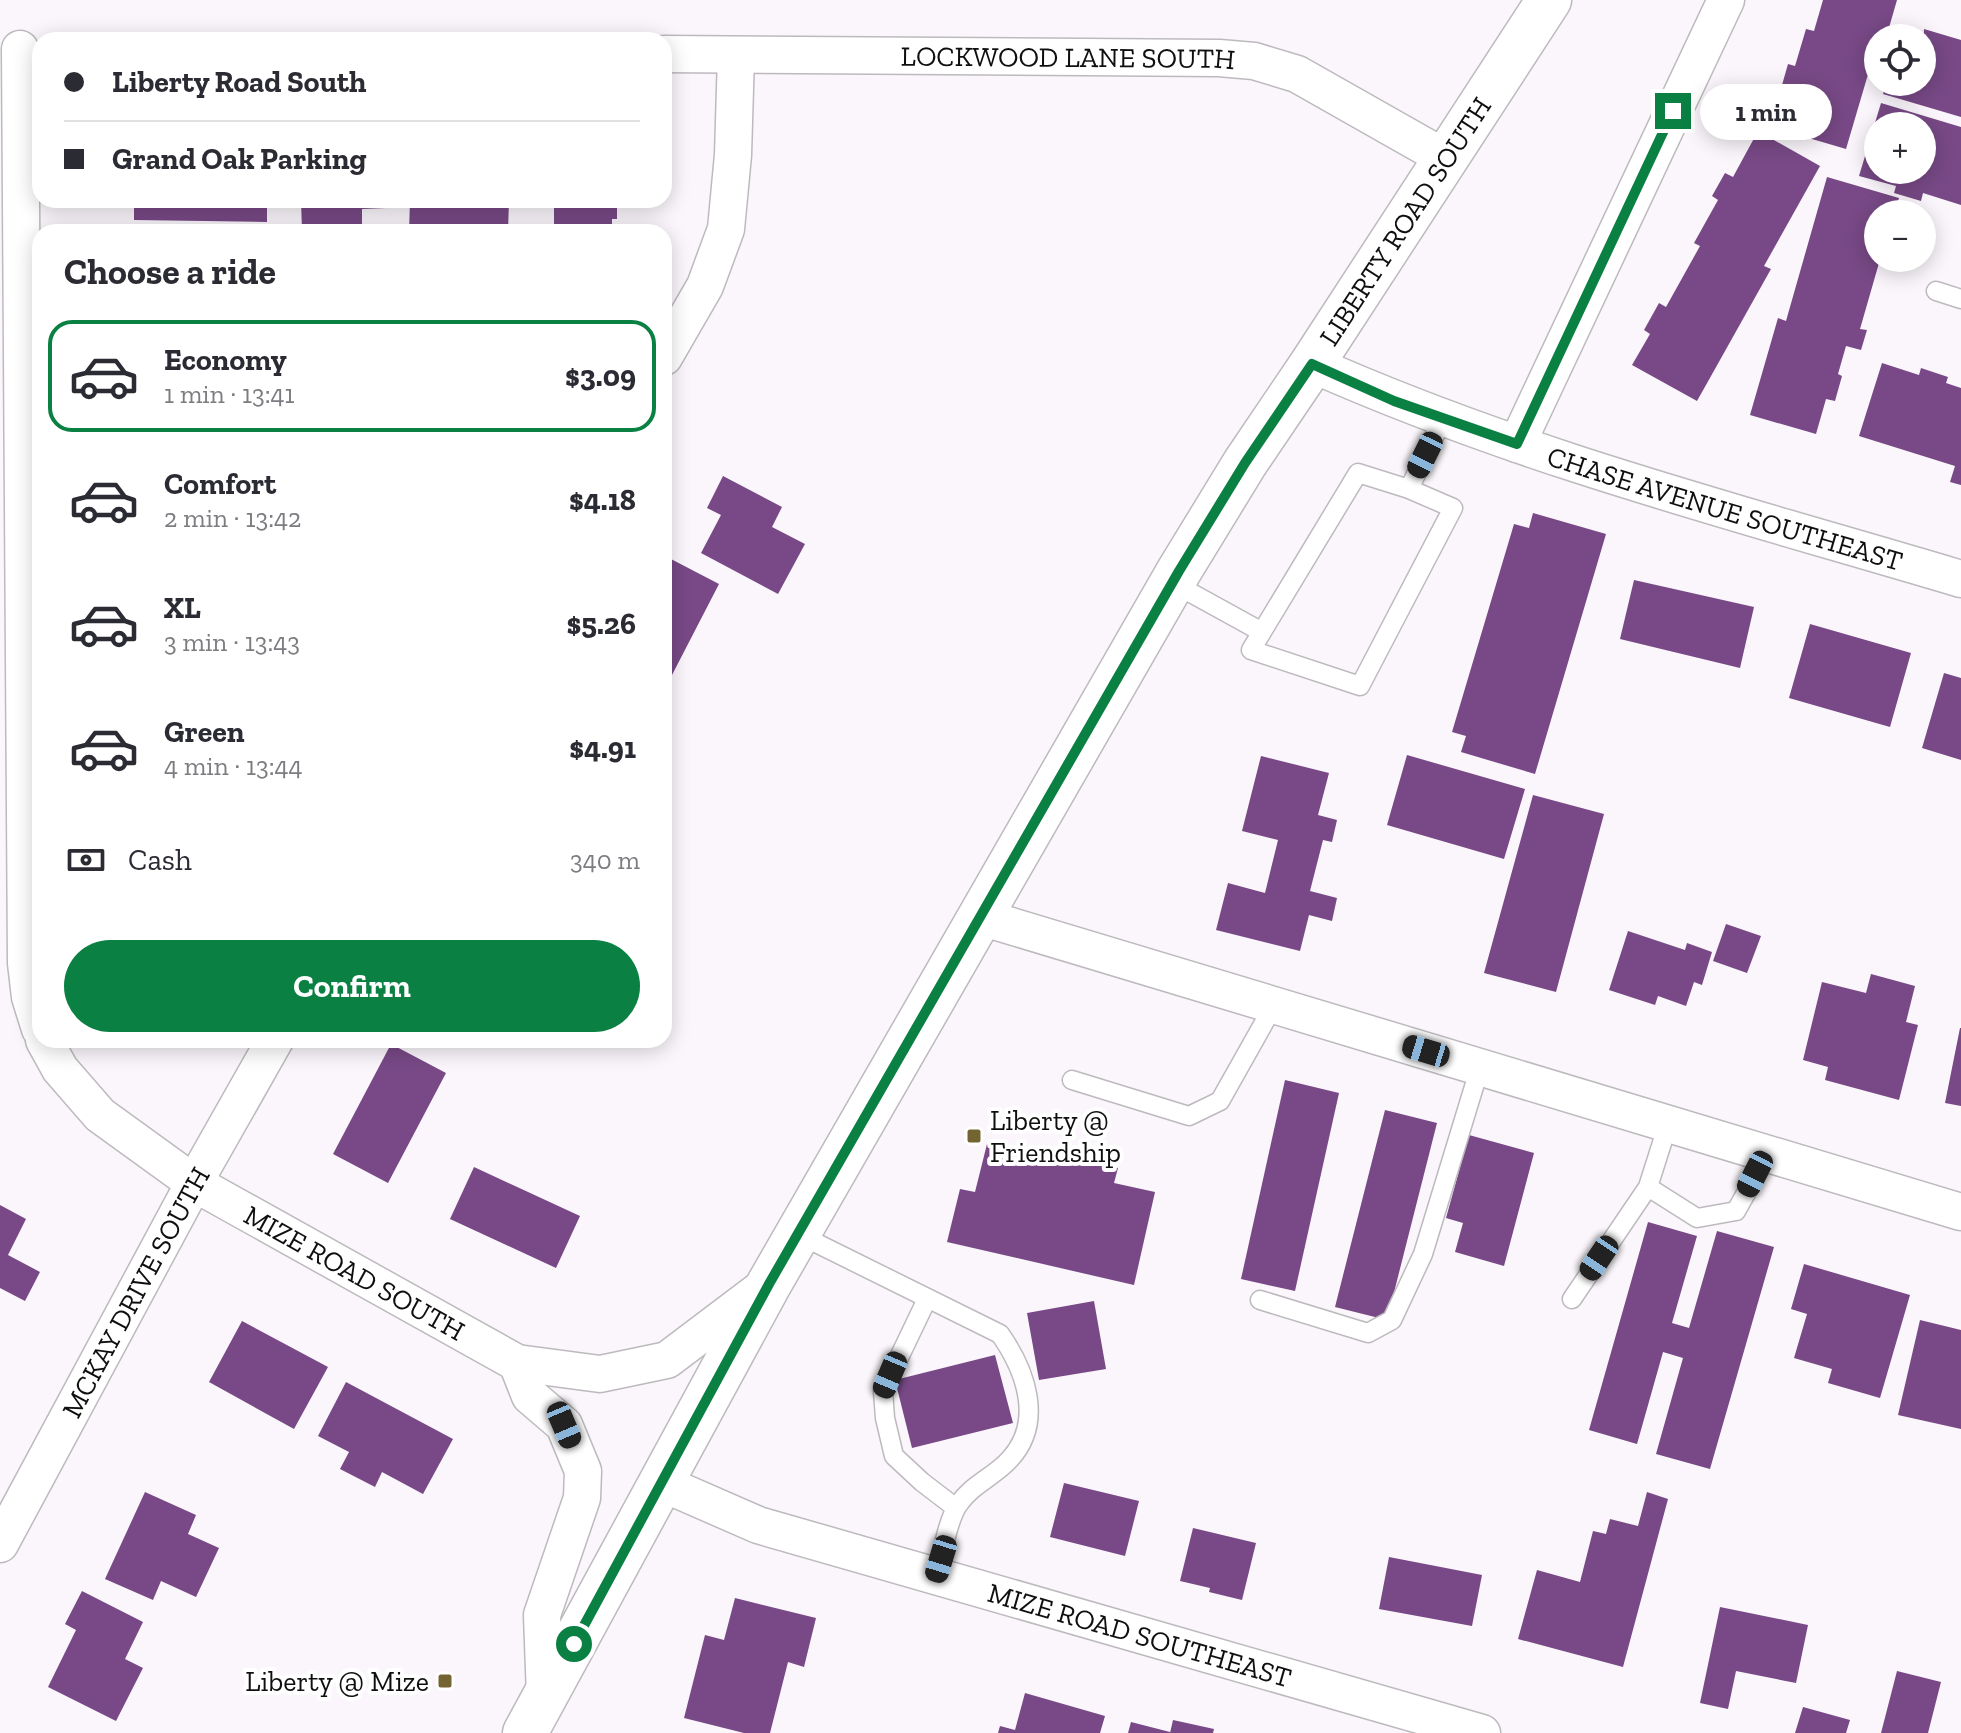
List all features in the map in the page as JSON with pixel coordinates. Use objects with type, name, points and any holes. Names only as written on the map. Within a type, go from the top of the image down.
[{"type":"main road","name":"LIBERTY ROAD SOUTH","points":[[535,1715],[769,1284],[1173,583],[1245,463],[1549,0]]},
{"type":"street","points":[[1517,444],[1726,0]]},
{"type":"street","points":[[20,49],[26,963],[32,1003]]},
{"type":"street","name":"LOCKWOOD LANE SOUTH","points":[[672,54],[1219,58],[1254,61],[1297,74],[1447,159]]},
{"type":"street","points":[[672,343],[705,286],[726,229],[733,155],[736,55]]},
{"type":"street","name":"CHASE AVENUE SOUTHEAST","points":[[1312,364],[1394,401],[1563,460],[1961,579]]},
{"type":"street","points":[[981,917],[1961,1212]]},
{"type":"street","name":"MIZE ROAD SOUTH","points":[[48,1048],[60,1069],[100,1115],[194,1183],[517,1363],[600,1374],[667,1360],[769,1284]]},
{"type":"street","name":"MCKAY DRIVE SOUTH","points":[[0,1544],[194,1183],[270,1048]]},
{"type":"street","points":[[517,1363],[530,1396],[564,1425],[583,1471],[582,1498],[542,1615],[535,1715]]},
{"type":"street","name":"MIZE ROAD SOUTHEAST","points":[[662,1483],[758,1525],[1482,1733]]},
{"type":"lane","points":[[1936,291],[1961,299]]},
{"type":"lane","points":[[1409,489],[1443,418]]},
{"type":"lane","points":[[1358,473],[1409,489],[1453,508],[1360,686],[1251,650],[1358,473]]},
{"type":"lane","points":[[1173,583],[1262,632]]},
{"type":"lane","points":[[1072,1080],[1189,1116],[1220,1101],[1274,1005]]},
{"type":"lane","points":[[1260,1300],[1368,1333],[1392,1320],[1423,1254],[1480,1067]]},
{"type":"lane","points":[[1572,1299],[1648,1187],[1668,1124]]},
{"type":"lane","points":[[1648,1187],[1697,1218],[1736,1211],[1768,1154]]},
{"type":"lane","points":[[798,1234],[1000,1334],[1015,1355],[1027,1386],[1029,1427],[1010,1459],[973,1487],[956,1508],[936,1576]]},
{"type":"lane","points":[[927,1299],[883,1391],[885,1418],[894,1456],[956,1508]]},
{"type":"building","points":[[1823,0],[1897,0],[1890,24],[1864,24],[1864,88],[1846,149],[1778,129],[1789,94],[1780,92],[1788,64],[1795,66],[1806,29],[1814,31]]},
{"type":"building","points":[[1936,33],[1961,40],[1961,117],[1890,96],[1936,96]]},
{"type":"building","points":[[1881,103],[1911,112],[1878,112]]},
{"type":"building","points":[[1936,120],[1961,127],[1961,205],[1923,193],[1921,200],[1918,200],[1894,193],[1896,186],[1889,184],[1936,184]]},
{"type":"building","points":[[1758,131],[1820,166],[1764,266],[1771,269],[1697,401],[1632,365],[1650,334],[1644,330],[1659,303],[1666,307],[1700,246],[1694,243],[1718,200],[1712,196],[1725,173],[1733,177]]},
{"type":"building","points":[[1864,159],[1864,177],[1859,176]]},
{"type":"building","points":[[1827,177],[1899,198],[1864,200],[1864,272],[1876,272],[1860,329],[1867,330],[1861,350],[1846,346],[1835,401],[1826,399],[1816,434],[1750,415],[1778,318],[1786,321]]},
{"type":"building","points":[[134,208],[267,208],[267,222],[134,220]]},
{"type":"building","points":[[301,208],[386,208],[362,209],[362,224],[302,224]]},
{"type":"building","points":[[410,208],[509,208],[508,224],[409,224]]},
{"type":"building","points":[[554,208],[617,208],[617,219],[612,219],[612,224],[554,224]]},
{"type":"building","points":[[1882,363],[1919,375],[1921,368],[1948,377],[1946,383],[1961,388],[1961,485],[1950,482],[1955,466],[1859,436]]},
{"type":"building","points":[[723,476],[782,507],[772,527],[805,544],[778,594],[701,553],[721,515],[707,508]]},
{"type":"building","points":[[1533,513],[1606,534],[1535,774],[1461,752],[1466,736],[1452,732],[1514,524],[1529,528]]},
{"type":"building","points":[[672,560],[719,584],[672,675]]},
{"type":"building","points":[[1634,580],[1754,607],[1740,668],[1620,639]]},
{"type":"building","points":[[1810,624],[1911,653],[1890,727],[1789,698]]},
{"type":"building","points":[[1944,673],[1961,678],[1961,760],[1922,748]]},
{"type":"building","points":[[1407,755],[1525,789],[1504,859],[1387,825]]},
{"type":"building","points":[[1261,756],[1329,773],[1318,815],[1337,820],[1332,842],[1323,840],[1310,891],[1337,898],[1332,921],[1309,915],[1300,951],[1216,930],[1228,883],[1265,893],[1278,840],[1242,831]]},
{"type":"building","points":[[1533,795],[1604,814],[1556,992],[1484,973]]},
{"type":"building","points":[[1726,924],[1761,936],[1747,973],[1713,961]]},
{"type":"building","points":[[1628,931],[1685,950],[1687,943],[1712,952],[1702,985],[1694,982],[1686,1006],[1658,996],[1655,1005],[1609,990]]},
{"type":"building","points":[[1871,974],[1915,986],[1906,1022],[1918,1025],[1899,1100],[1825,1080],[1828,1067],[1803,1060],[1822,982],[1866,993]]},
{"type":"building","points":[[1961,1028],[1961,1106],[1945,1103]]},
{"type":"building","points":[[389,1048],[399,1048],[446,1073],[388,1183],[333,1154]]},
{"type":"building","points":[[1285,1080],[1339,1093],[1295,1291],[1241,1279]]},
{"type":"building","points":[[1385,1110],[1437,1123],[1387,1320],[1335,1307]]},
{"type":"building","points":[[1469,1135],[1534,1153],[1504,1266],[1455,1252],[1463,1223],[1446,1218]]},
{"type":"building","points":[[987,1144],[1028,1154],[1030,1147],[1118,1168],[1114,1183],[1155,1192],[1134,1285],[947,1242],[960,1189],[975,1192]]},
{"type":"building","points":[[474,1167],[580,1216],[556,1268],[450,1219]]},
{"type":"building","points":[[0,1205],[26,1219],[8,1255],[40,1272],[25,1301],[0,1288]]},
{"type":"building","points":[[1648,1222],[1697,1236],[1672,1323],[1689,1328],[1717,1231],[1774,1247],[1710,1469],[1656,1454],[1683,1358],[1663,1352],[1637,1444],[1589,1430]]},
{"type":"building","points":[[1804,1264],[1910,1295],[1880,1398],[1828,1383],[1832,1369],[1794,1358],[1807,1314],[1791,1309]]},
{"type":"building","points":[[1094,1301],[1106,1369],[1039,1380],[1027,1313]]},
{"type":"building","points":[[1920,1320],[1961,1330],[1961,1429],[1898,1415]]},
{"type":"building","points":[[242,1321],[328,1367],[294,1429],[209,1382]]},
{"type":"building","points":[[995,1355],[1013,1423],[912,1448],[895,1380]]},
{"type":"building","points":[[346,1382],[453,1439],[423,1494],[382,1472],[375,1487],[340,1469],[349,1452],[318,1436]]},
{"type":"building","points":[[1064,1483],[1139,1501],[1125,1556],[1050,1537]]},
{"type":"building","points":[[145,1492],[196,1515],[188,1534],[219,1548],[196,1597],[161,1581],[153,1600],[105,1579]]},
{"type":"building","points":[[1647,1492],[1668,1499],[1623,1667],[1518,1639],[1537,1570],[1580,1582],[1593,1531],[1606,1534],[1610,1519],[1638,1526]]},
{"type":"building","points":[[1193,1528],[1256,1543],[1242,1600],[1180,1581]]},
{"type":"building","points":[[1389,1557],[1482,1575],[1472,1626],[1379,1609]]},
{"type":"building","points":[[82,1591],[143,1622],[125,1659],[143,1668],[116,1721],[48,1687],[76,1630],[65,1624]]},
{"type":"building","points":[[735,1598],[816,1618],[804,1667],[788,1662],[770,1733],[744,1733],[684,1718],[705,1635],[724,1640]]},
{"type":"building","points":[[1720,1607],[1808,1625],[1796,1683],[1736,1671],[1728,1709],[1700,1703]]},
{"type":"building","points":[[1897,1671],[1941,1682],[1928,1733],[1881,1733]]},
{"type":"building","points":[[1025,1693],[1105,1716],[1100,1733],[998,1733],[1000,1726],[1015,1730]]},
{"type":"building","points":[[1803,1707],[1850,1720],[1846,1733],[1795,1733]]},
{"type":"building","points":[[1173,1720],[1214,1729],[1213,1733],[1170,1733]]},
{"type":"building","points":[[1131,1722],[1170,1732],[1170,1733],[1128,1733]]},
{"type":"place","name":"Liberty @ Friendship","points":[[974,1136]]},
{"type":"place","name":"Liberty @ Mize","points":[[445,1681]]},
{"type":"route","points":[[574,1644],[769,1284],[1179,571],[1245,463],[1312,364],[1394,401],[1517,444],[1673,111]]}]
